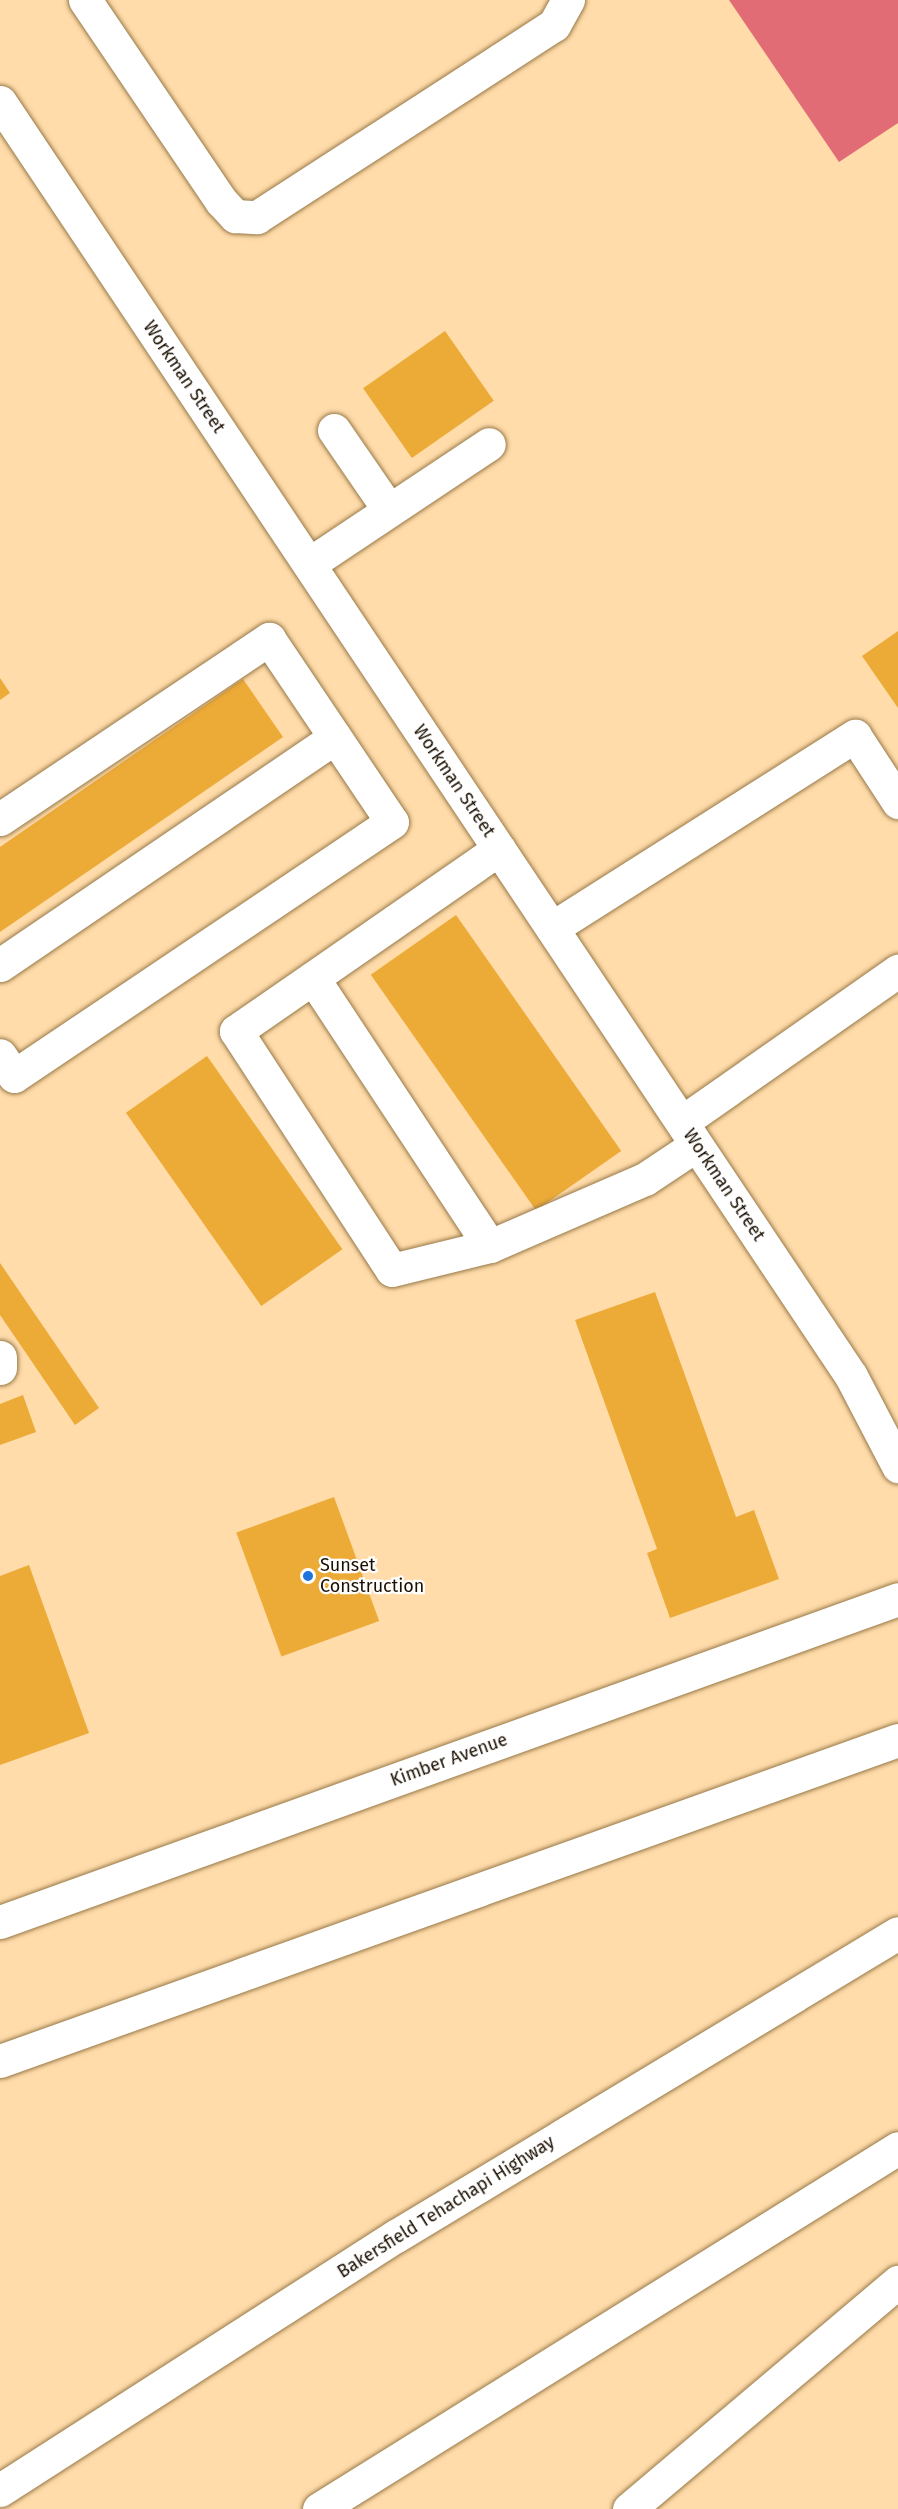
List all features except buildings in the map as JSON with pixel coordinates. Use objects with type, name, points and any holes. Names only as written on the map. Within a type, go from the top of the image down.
[{"type":"main road","points":[[85,0],[220,201],[235,216],[257,217],[554,26],[568,0]]},
{"type":"main road","name":"Workman Street","points":[[0,102],[851,1376],[898,1466]]},
{"type":"main road","points":[[334,430],[389,510]]},
{"type":"main road","points":[[309,564],[489,444]]},
{"type":"main road","points":[[0,819],[269,639],[392,822],[14,1076],[0,1056]]},
{"type":"main road","points":[[552,928],[855,736],[898,802]]},
{"type":"main road","points":[[0,964],[335,737]]},
{"type":"main road","points":[[499,849],[236,1031],[392,1270],[490,1246],[645,1179],[689,1133],[898,971]]},
{"type":"main road","points":[[313,978],[490,1246]]},
{"type":"main road","points":[[0,1357],[0,1368]]},
{"type":"main road","name":"Kimber Avenue","points":[[0,1922],[898,1599]]},
{"type":"main road","points":[[0,2061],[898,1740]]},
{"type":"main road","name":"Bakersfield Tehachapi Highway","points":[[0,2490],[396,2236],[898,1933]]},
{"type":"main road","points":[[319,2509],[898,2148]]},
{"type":"main road","points":[[629,2509],[898,2282]]},
{"type":"shaded area","points":[[729,0],[898,0],[898,123],[839,162]]},
{"type":"place","name":"Sunset Construction","points":[[308,1576]]}]
